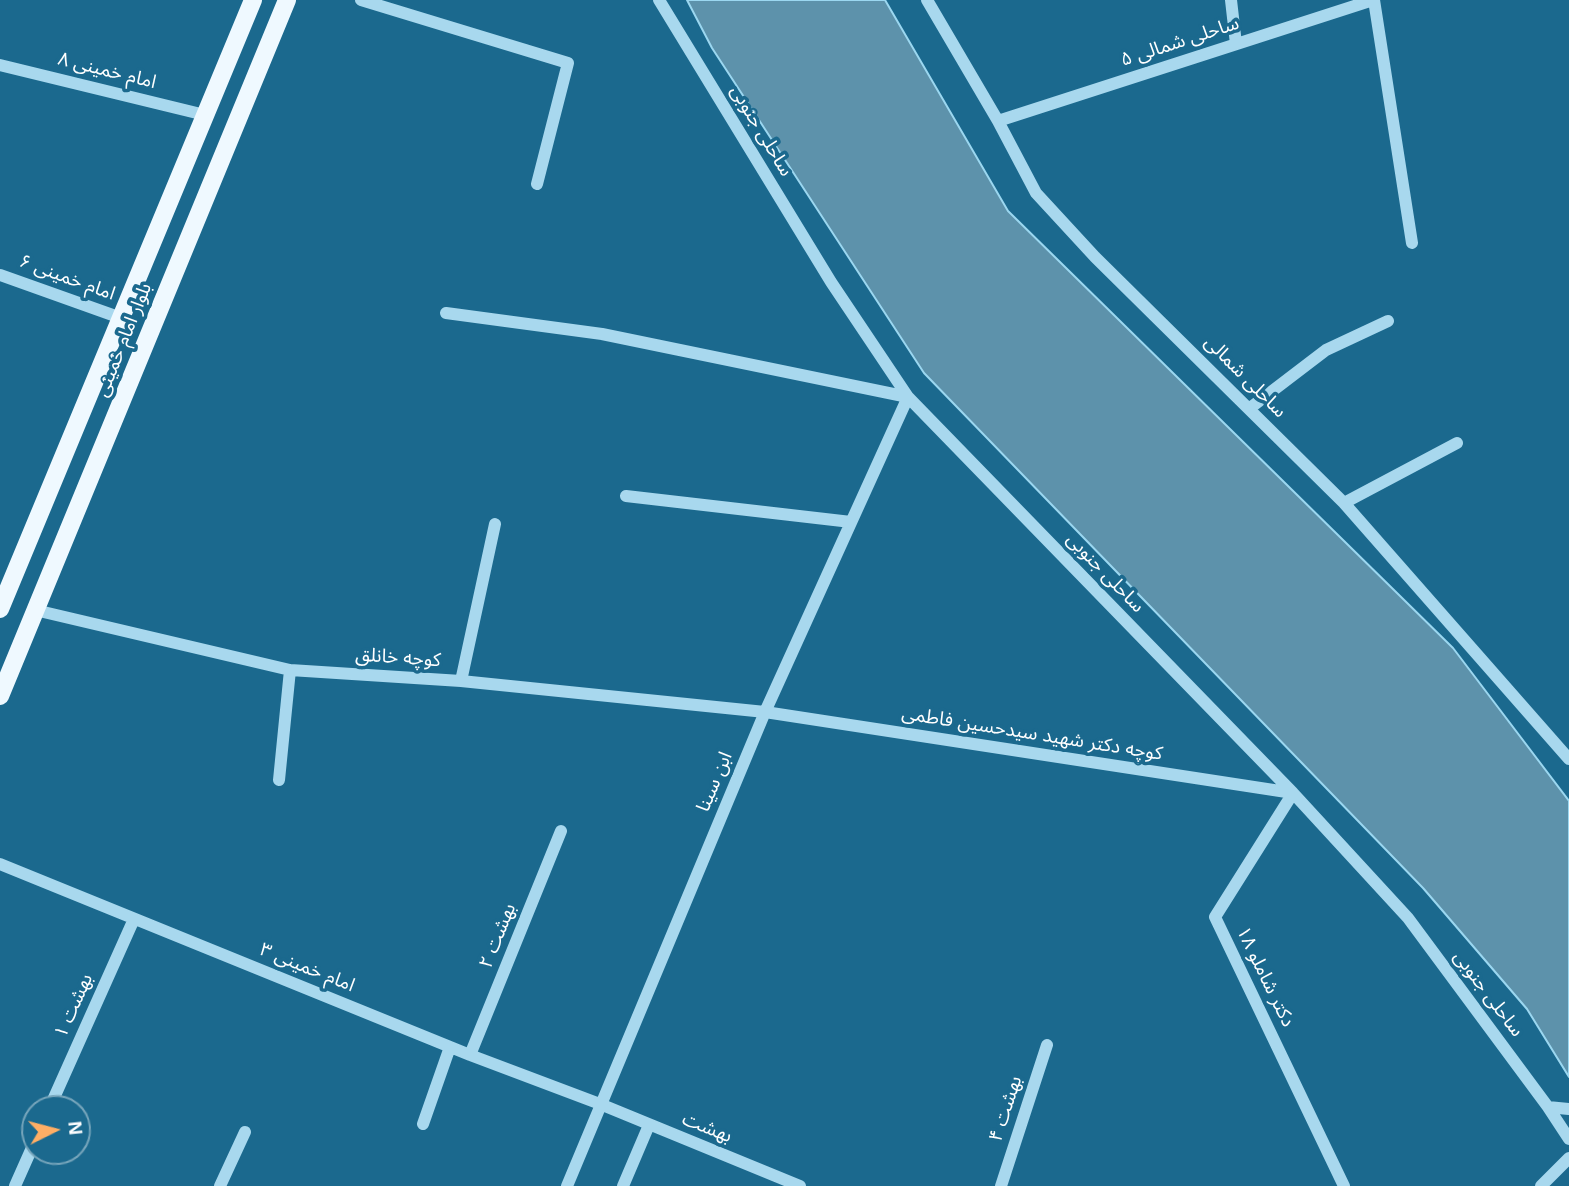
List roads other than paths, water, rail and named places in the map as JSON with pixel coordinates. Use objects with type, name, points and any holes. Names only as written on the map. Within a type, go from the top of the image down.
[{"type":"main road","name":"بلوار امام خمینی","points":[[2,600],[253,0]]},
{"type":"main road","name":"بلوار امام خمینی","points":[[0,696],[287,0]]},
{"type":"street","points":[[361,0],[568,63],[537,184]]},
{"type":"street","name":"ساحلی جنوبی","points":[[659,0],[831,282],[908,397],[1293,793],[1408,918],[1569,1139]]},
{"type":"street","name":"ساحلی شمالی","points":[[927,0],[998,121],[1036,193],[1094,257],[1344,503],[1568,757]]},
{"type":"street","points":[[1231,0],[1236,44]]},
{"type":"street","points":[[1374,0],[1412,243]]},
{"type":"street","name":"ساحلی شمالی ۵","points":[[998,121],[1374,0]]},
{"type":"street","name":"امام خمینی ۸","points":[[0,65],[205,115]]},
{"type":"street","name":"امام خمینی ۶","points":[[0,275],[121,318]]},
{"type":"street","points":[[446,313],[602,334],[908,397]]},
{"type":"street","points":[[1250,408],[1326,350],[1388,321]]},
{"type":"street","name":"ابن سینا","points":[[567,1186],[765,712],[908,397]]},
{"type":"street","points":[[1344,503],[1457,443]]},
{"type":"street","points":[[626,496],[851,522]]},
{"type":"street","points":[[461,681],[495,524]]},
{"type":"street","name":"کوچه خانلق","points":[[35,610],[290,670],[461,681],[765,712]]},
{"type":"street","points":[[279,780],[290,670]]},
{"type":"street","name":"کوچه دکتر شهید سیدحسین فاطمی","points":[[765,712],[1293,793]]},
{"type":"street","name":"دکتر شاملو ۱۸","points":[[1293,793],[1214,917],[1345,1186]]},
{"type":"street","name":"بهشت ۲","points":[[470,1055],[561,831]]},
{"type":"street","name":"امام خمینی ۳","points":[[0,864],[470,1055],[600,1104]]},
{"type":"street","name":"بهشت ۱","points":[[55,1095],[134,919]]},
{"type":"street","name":"بهشت ۴","points":[[1001,1186],[1047,1045]]},
{"type":"street","points":[[423,1124],[450,1047]]},
{"type":"street","name":"بهشت","points":[[600,1104],[800,1186]]},
{"type":"street","points":[[1548,1107],[1569,1109]]},
{"type":"street","points":[[623,1186],[649,1125]]},
{"type":"street","points":[[220,1186],[245,1132]]},
{"type":"street","points":[[1541,1186],[1569,1158]]},
{"type":"street","points":[[15,1186],[24,1165]]},
{"type":"water","points":[[687,0],[885,0],[1008,211],[1453,648],[1569,801],[1569,1077],[1527,1009],[1423,888],[924,373],[712,48]]}]
